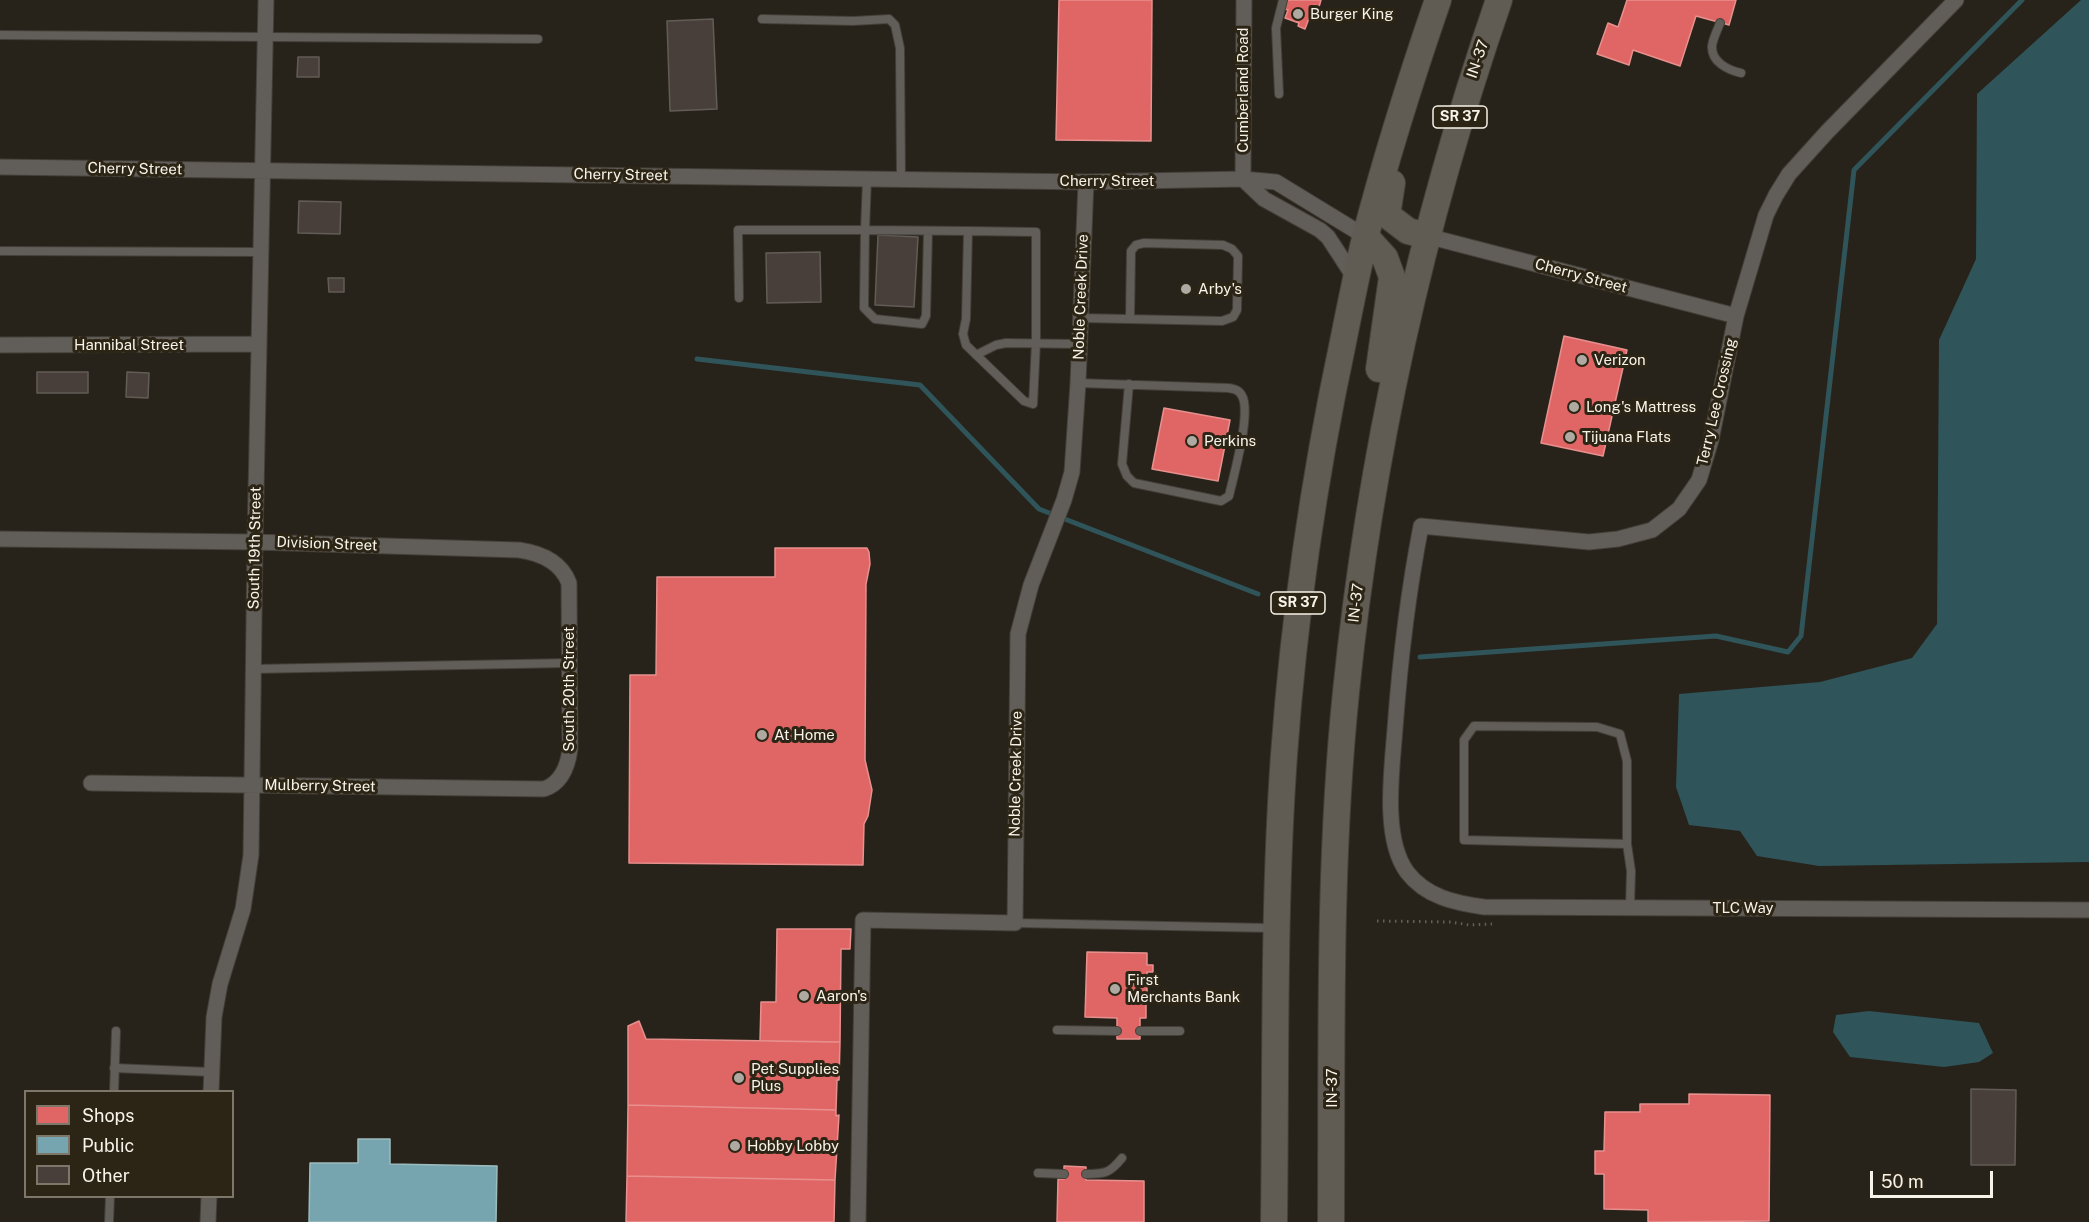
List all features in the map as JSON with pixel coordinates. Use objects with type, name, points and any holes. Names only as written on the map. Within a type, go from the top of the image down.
[{"type":"highway","name":"SR 37","points":[[1274,1222],[1277,928],[1283,766],[1298,606],[1310,516],[1366,237],[1413,74],[1438,0]]},
{"type":"highway","name":"IN-37","points":[[1331,1222],[1334,905],[1338,801],[1346,694],[1365,536],[1402,336],[1466,96],[1498,0]]},
{"type":"highway","points":[[1413,74],[1387,215],[1408,231],[1427,236]]},
{"type":"highway","points":[[1366,237],[1385,258],[1392,277],[1379,366],[1385,420]]},
{"type":"street","name":"South 19th Street","points":[[211,1090],[214,1017],[220,984],[238,928],[247,890],[250,855],[266,0]]},
{"type":"street","name":"Cumberland Road","points":[[1243,179],[1244,0]]},
{"type":"street","name":"Terry Lee Crossing","points":[[1407,872],[1394,838],[1392,772],[1403,631],[1421,526],[1589,542],[1618,539],[1652,530],[1679,509],[1699,480],[1710,440],[1736,316],[1766,215],[1789,174],[1956,0]]},
{"type":"street","name":"Cherry Street","points":[[0,167],[1086,182],[1243,179],[1276,182],[1366,237]]},
{"type":"street","points":[[1243,179],[1264,199],[1320,230],[1328,237],[1356,280]]},
{"type":"street","name":"Noble Creek Drive","points":[[1015,923],[1018,634],[1031,585],[1064,500],[1071,471],[1078,383],[1086,182]]},
{"type":"street","name":"Cherry Street","points":[[1427,236],[1736,316]]},
{"type":"street","name":"Hannibal Street","points":[[0,345],[259,344]]},
{"type":"street","name":"Division Street","points":[[0,539],[255,542],[530,551],[555,563],[569,583]]},
{"type":"street","name":"South 20th Street","points":[[549,787],[565,770],[569,759],[569,583]]},
{"type":"street","name":"Mulberry Street","points":[[91,783],[544,789],[549,787]]},
{"type":"street","name":"TLC Way","points":[[1407,872],[1431,893],[1457,903],[1484,907],[2089,910]]},
{"type":"street","points":[[858,1222],[863,920],[1015,923]]},
{"type":"street","points":[[208,1222],[209,1198]]},
{"type":"lane","points":[[1279,94],[1276,28],[1283,0]]},
{"type":"lane","points":[[762,19],[853,21],[889,19],[896,25],[900,48],[901,179]]},
{"type":"lane","points":[[1720,23],[1712,46],[1714,56],[1722,65],[1741,73]]},
{"type":"lane","points":[[0,35],[538,39]]},
{"type":"lane","points":[[867,179],[864,308],[875,319],[922,324],[926,316],[928,231]]},
{"type":"lane","points":[[739,298],[738,230],[865,230],[928,231],[968,231],[1036,232],[1034,404],[1024,401],[966,345],[963,334],[966,319],[968,231]]},
{"type":"lane","points":[[1080,318],[1222,321],[1233,317],[1237,310],[1238,256],[1232,249],[1223,245],[1144,243],[1136,245],[1131,251],[1130,319]]},
{"type":"lane","points":[[0,251],[262,252]]},
{"type":"lane","points":[[976,355],[996,345],[1006,343],[1079,344]]},
{"type":"lane","points":[[1078,383],[1129,384],[1228,388],[1237,390],[1242,396],[1243,423],[1229,496],[1221,501],[1134,483],[1127,476],[1122,464],[1129,384]]},
{"type":"lane","points":[[253,669],[568,663]]},
{"type":"lane","points":[[1627,844],[1464,840],[1464,740],[1474,726],[1597,727],[1620,734],[1627,761],[1630,908]]},
{"type":"lane","points":[[1015,923],[1277,928]]},
{"type":"lane","points":[[1057,1030],[1117,1031]]},
{"type":"lane","points":[[114,1090],[116,1031]]},
{"type":"lane","points":[[1140,1031],[1180,1032]]},
{"type":"lane","points":[[114,1068],[211,1072]]},
{"type":"lane","points":[[1086,1174],[1102,1174],[1110,1171],[1122,1158]]},
{"type":"lane","points":[[1038,1173],[1064,1174]]},
{"type":"lane","points":[[109,1222],[110,1198]]},
{"type":"water","points":[[2081,0],[2089,0],[2089,862],[1819,866],[1757,856],[1740,831],[1689,825],[1676,787],[1679,694],[1820,682],[1912,658],[1937,624],[1939,340],[1976,259],[1977,94]]},
{"type":"water","points":[[1869,1011],[1979,1023],[1993,1053],[1979,1062],[1944,1067],[1850,1057],[1833,1032],[1836,1015]]},
{"type":"building: Shops","points":[[1059,0],[1152,0],[1151,141],[1056,140]]},
{"type":"building: Shops","name":"Burger King","points":[[1287,0],[1321,0],[1319,7],[1314,5],[1305,29],[1298,26],[1299,23],[1285,18],[1288,10],[1284,9]]},
{"type":"building: Shops","points":[[1627,0],[1736,0],[1729,25],[1696,16],[1680,66],[1633,50],[1629,65],[1597,54],[1608,23],[1618,27]]},
{"type":"building: Shops","points":[[1564,336],[1627,350],[1603,456],[1541,443]]},
{"type":"building: Shops","points":[[1164,408],[1230,420],[1218,481],[1152,469]]},
{"type":"building: Shops","points":[[775,548],[867,548],[869,552],[870,564],[866,584],[865,760],[872,790],[868,816],[864,824],[863,865],[629,863],[630,675],[656,675],[657,577],[775,577]]},
{"type":"building: Shops","points":[[777,929],[851,929],[850,949],[841,949],[840,1042],[760,1041],[761,1002],[776,1002]]},
{"type":"building: Shops","points":[[1087,952],[1147,953],[1147,965],[1153,965],[1153,972],[1147,972],[1147,993],[1152,993],[1152,1003],[1146,1003],[1146,1018],[1140,1018],[1140,1039],[1117,1039],[1117,1018],[1085,1017]]},
{"type":"building: Shops","points":[[639,1021],[646,1039],[840,1042],[836,1110],[628,1105],[628,1026]]},
{"type":"building: Shops","points":[[1689,1094],[1770,1095],[1769,1221],[1648,1222],[1648,1210],[1604,1209],[1604,1174],[1595,1174],[1595,1151],[1604,1151],[1605,1112],[1640,1112],[1640,1104],[1689,1104]]},
{"type":"building: Shops","points":[[628,1105],[836,1110],[836,1116],[839,1115],[835,1180],[627,1176]]},
{"type":"building: Shops","points":[[1064,1166],[1086,1167],[1086,1180],[1144,1181],[1144,1222],[1057,1222],[1058,1179],[1064,1179]]},
{"type":"building: Shops","points":[[627,1176],[835,1180],[834,1222],[626,1222]]},
{"type":"building: Public","points":[[358,1139],[390,1139],[390,1164],[497,1166],[496,1222],[309,1222],[310,1163],[358,1163]]},
{"type":"building: Other","points":[[713,19],[717,109],[670,111],[667,21]]},
{"type":"building: Other","points":[[298,57],[319,57],[319,77],[297,77]]},
{"type":"building: Other","points":[[299,201],[341,202],[340,234],[298,233]]},
{"type":"building: Other","points":[[878,235],[918,237],[914,307],[875,305]]},
{"type":"building: Other","points":[[820,252],[821,302],[767,303],[766,253]]},
{"type":"building: Other","points":[[328,278],[344,278],[344,292],[329,292]]},
{"type":"building: Other","points":[[37,372],[88,372],[88,393],[37,393]]},
{"type":"building: Other","points":[[127,372],[149,373],[148,398],[126,397]]},
{"type":"building: Other","points":[[1971,1089],[2016,1090],[2015,1165],[1971,1165]]},
{"type":"waterway","points":[[1420,657],[1716,636],[1788,652],[1801,636],[1854,170],[2022,0]]},
{"type":"waterway","points":[[697,359],[920,385],[1039,509],[1258,594]]},
{"type":"place","name":"Burger King","points":[[1298,14]]},
{"type":"place","name":"Arby's","points":[[1186,289]]},
{"type":"place","name":"Verizon","points":[[1582,360]]},
{"type":"place","name":"Long's Mattress","points":[[1574,407]]},
{"type":"place","name":"Tijuana Flats","points":[[1570,437]]},
{"type":"place","name":"Perkins","points":[[1192,441]]},
{"type":"place","name":"At Home","points":[[762,735]]},
{"type":"place","name":"First Merchants Bank","points":[[1115,989]]},
{"type":"place","name":"Aaron's","points":[[804,996]]},
{"type":"place","name":"Pet Supplies Plus","points":[[739,1078]]},
{"type":"place","name":"Hobby Lobby","points":[[735,1146]]}]
